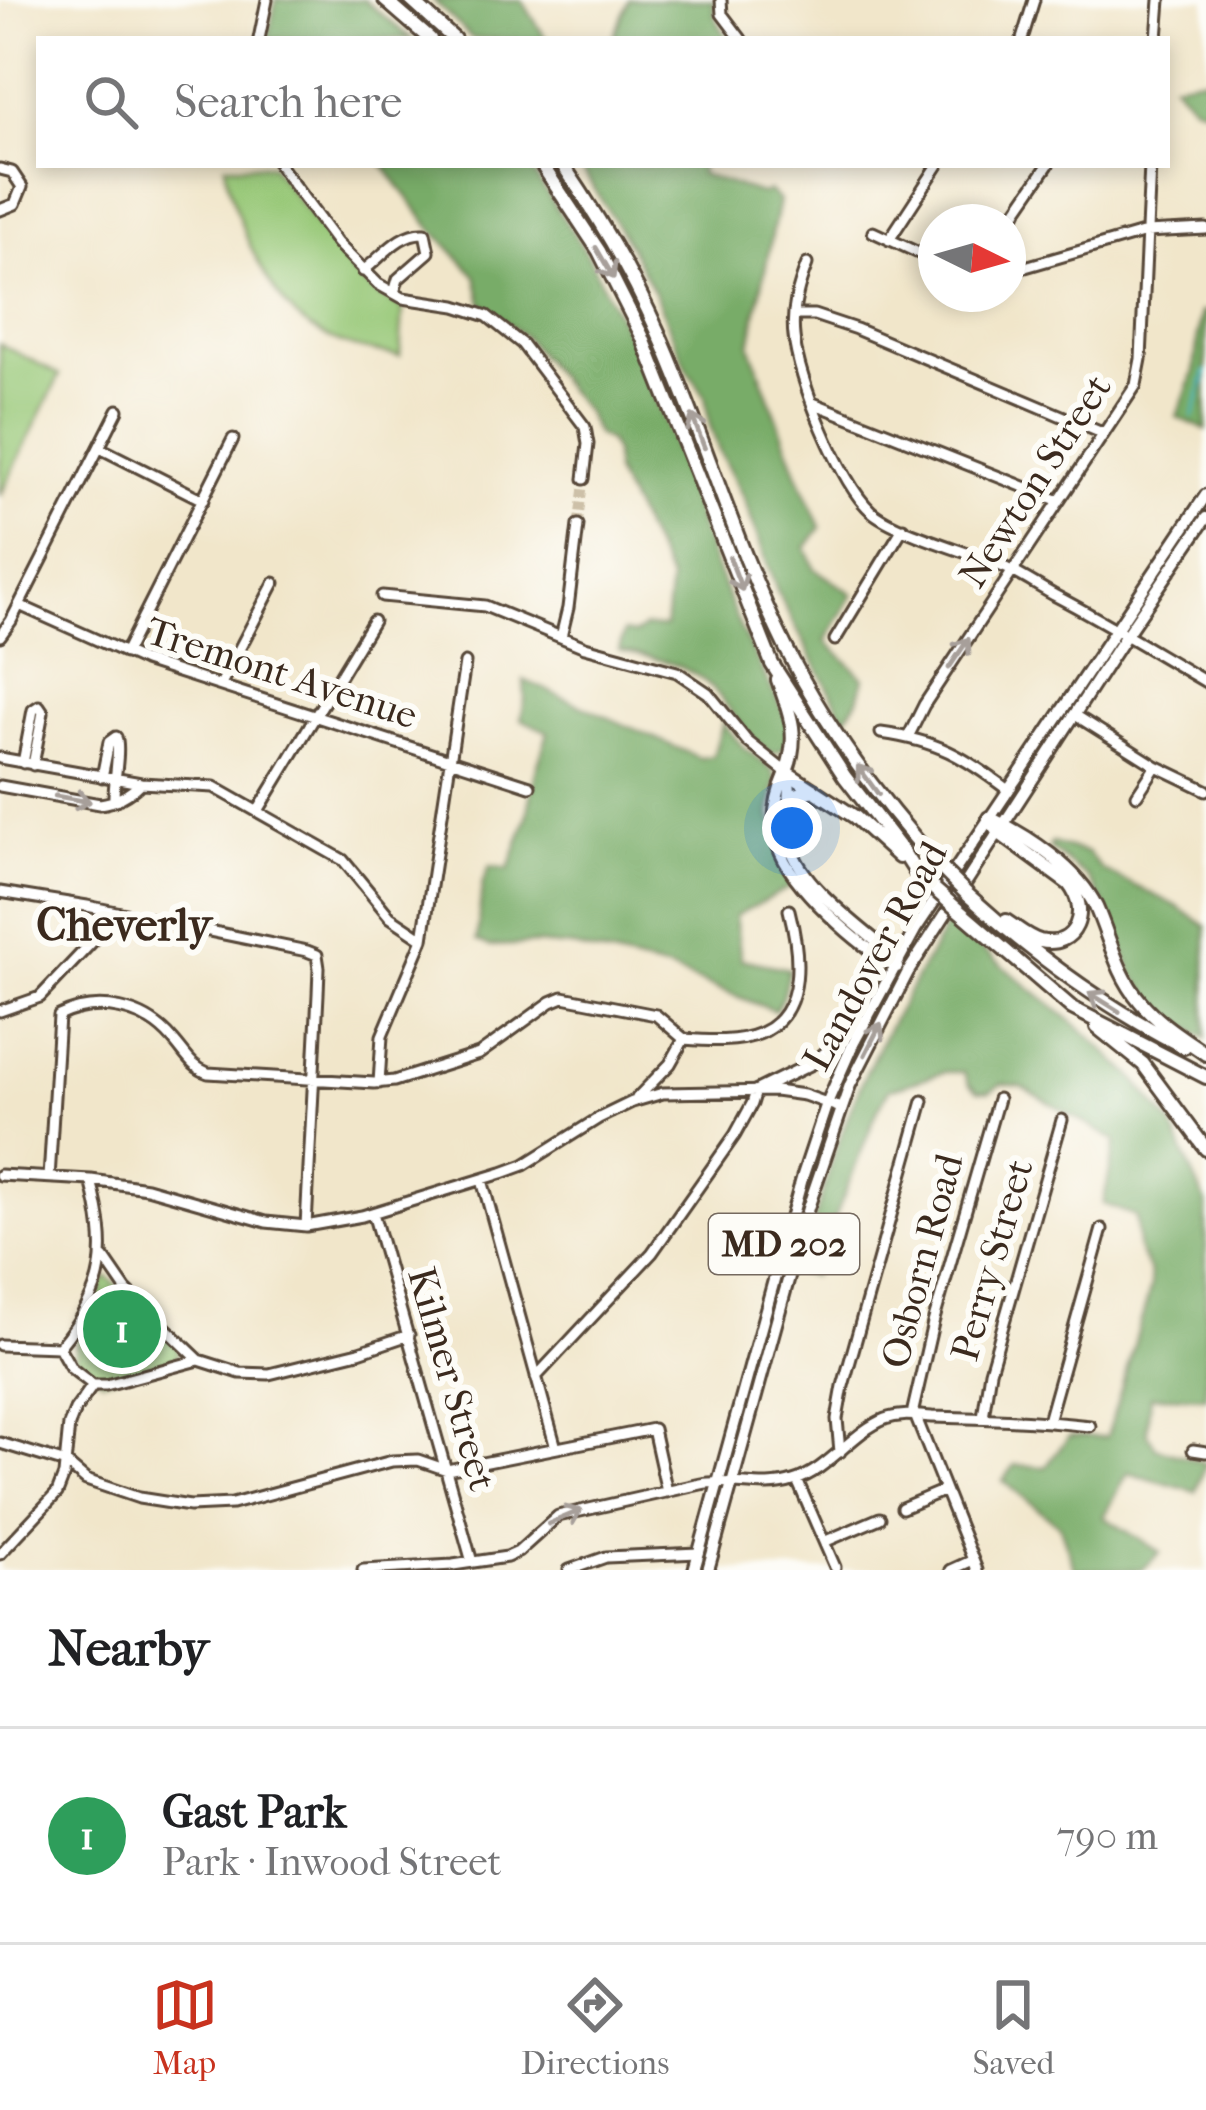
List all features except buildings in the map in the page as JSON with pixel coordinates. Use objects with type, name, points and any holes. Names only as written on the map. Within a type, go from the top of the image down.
[{"type":"highway","points":[[385,0],[427,36]]},
{"type":"highway","points":[[411,0],[451,36]]},
{"type":"highway","points":[[544,168],[598,251],[642,336],[793,721],[795,736],[786,772],[870,830],[1072,1008],[1143,1064],[1206,1149]]},
{"type":"highway","points":[[565,168],[614,243],[657,330],[757,583],[793,661],[834,732],[887,807],[971,898],[1042,960],[1087,992],[1206,1056]]},
{"type":"highway","points":[[772,664],[844,777],[917,874]]},
{"type":"highway","points":[[786,814],[795,795],[814,790]]},
{"type":"highway","points":[[971,898],[1040,940],[1060,940],[1078,923],[1079,900],[1069,884],[989,818]]},
{"type":"highway","points":[[1001,829],[1078,879],[1136,995],[1159,1020],[1206,1056]]},
{"type":"highway","points":[[1072,1008],[1206,1077]]},
{"type":"main road","name":"Landover Road","points":[[708,1570],[808,1208],[841,1108],[908,972],[1076,715],[1206,495]]},
{"type":"main road","name":"Landover Road","points":[[694,1570],[803,1175],[827,1103],[867,1014],[915,930],[1008,790],[1206,518]]},
{"type":"main road","points":[[786,772],[791,784],[786,814],[789,842],[802,868],[896,963]]},
{"type":"main road","points":[[786,772],[775,825],[787,865],[838,922],[908,972]]},
{"type":"main road","points":[[875,940],[898,942],[915,930]]},
{"type":"main road","points":[[756,1091],[815,1061],[867,1014]]},
{"type":"street","points":[[261,36],[267,0]]},
{"type":"street","points":[[721,0],[722,14],[740,36]]},
{"type":"street","points":[[1023,36],[1034,0]]},
{"type":"street","points":[[1157,36],[1160,0]]},
{"type":"street","points":[[281,168],[363,271],[412,300],[487,316],[522,344],[585,427],[584,479]]},
{"type":"street","points":[[889,240],[936,168]]},
{"type":"street","points":[[1021,204],[1046,168]]},
{"type":"street","name":"Newton Street","points":[[908,737],[917,716],[1131,394],[1139,374],[1150,168]]},
{"type":"street","points":[[0,169],[12,172],[22,188],[15,204],[0,210]]},
{"type":"street","points":[[1026,264],[1146,232],[1206,229]]},
{"type":"street","points":[[873,232],[918,253]]},
{"type":"street","points":[[363,271],[403,237],[424,233],[429,252],[404,272],[394,293]]},
{"type":"street","points":[[807,264],[794,315],[797,355],[813,403],[858,497],[880,518],[1012,571],[1206,682]]},
{"type":"street","points":[[794,315],[814,315],[844,325],[1102,433]]},
{"type":"street","points":[[813,403],[1058,500]]},
{"type":"street","points":[[0,636],[118,410]]},
{"type":"street","points":[[124,653],[233,439]]},
{"type":"street","points":[[100,448],[203,500]]},
{"type":"street","points":[[561,637],[578,525]]},
{"type":"street","points":[[835,640],[903,528]]},
{"type":"street","points":[[221,684],[274,583]]},
{"type":"street","points":[[382,596],[485,606],[587,647],[688,677],[708,693],[747,741],[786,772]]},
{"type":"street","name":"Tremont Avenue","points":[[19,605],[124,653],[530,786]]},
{"type":"street","points":[[568,608],[572,627],[587,647]]},
{"type":"street","points":[[258,811],[373,621]]},
{"type":"street","points":[[380,1083],[382,1036],[423,939],[465,662]]},
{"type":"street","points":[[39,706],[43,712],[28,764],[33,710],[39,706]]},
{"type":"street","points":[[1076,715],[1156,766],[1206,790]]},
{"type":"street","points":[[881,733],[945,747],[1008,790]]},
{"type":"street","points":[[0,758],[141,783],[211,785],[343,860],[390,917],[423,939]]},
{"type":"street","points":[[1137,795],[1156,766]]},
{"type":"street","points":[[108,777],[114,801]]},
{"type":"street","points":[[0,786],[100,804],[132,793],[141,783]]},
{"type":"street","points":[[0,892],[317,956],[306,1226]]},
{"type":"street","points":[[58,1016],[93,1007],[125,1009],[163,1029],[201,1072],[380,1083],[479,1054],[562,997],[656,1015],[684,1039],[746,1037],[779,1019],[796,984],[798,969],[788,910]]},
{"type":"street","points":[[0,1011],[40,997],[110,923],[112,912]]},
{"type":"street","points":[[40,997],[58,1016],[49,1178]]},
{"type":"street","points":[[632,1102],[670,1064],[684,1039]]},
{"type":"street","points":[[670,1064],[676,1091]]},
{"type":"street","points":[[0,1175],[91,1180],[168,1192],[266,1222],[306,1226],[373,1213],[524,1165],[599,1118],[632,1102],[676,1091],[790,1093],[841,1108]]},
{"type":"street","points":[[536,1377],[652,1253],[733,1137],[756,1091]]},
{"type":"street","name":"Osborn Road","points":[[975,1565],[913,1415],[933,1322],[998,1099]]},
{"type":"street","points":[[840,1453],[837,1419],[844,1387],[923,1101]]},
{"type":"street","name":"Perry Street","points":[[983,1418],[990,1372],[1061,1120]]},
{"type":"street","points":[[59,1347],[86,1311],[104,1258],[91,1180]]},
{"type":"street","points":[[482,1180],[556,1448]]},
{"type":"street","points":[[98,1209],[112,1183]]},
{"type":"street","name":"Kilmer Street","points":[[373,1213],[472,1562]]},
{"type":"street","points":[[1048,1421],[1102,1229]]},
{"type":"street","points":[[104,1258],[126,1290],[200,1360],[239,1372],[269,1374],[409,1335]]},
{"type":"street","points":[[0,1345],[59,1347]]},
{"type":"street","points":[[59,1347],[71,1368],[93,1384],[200,1360]]},
{"type":"street","points":[[0,1554],[57,1493],[66,1463],[69,1424],[93,1384]]},
{"type":"street","points":[[363,1570],[512,1555],[558,1516],[718,1480],[761,1486],[797,1480],[883,1420],[913,1415],[1090,1426]]},
{"type":"street","points":[[0,1443],[66,1463],[86,1480],[139,1498],[190,1506],[232,1504],[392,1461],[431,1462],[447,1470],[652,1429],[667,1492]]},
{"type":"street","points":[[1193,1450],[1206,1452]]},
{"type":"street","points":[[797,1480],[836,1567]]},
{"type":"street","points":[[902,1508],[945,1490]]},
{"type":"street","points":[[826,1541],[880,1517]]},
{"type":"street","points":[[569,1570],[606,1557],[699,1552]]},
{"type":"street","points":[[679,1570],[683,1554]]},
{"type":"street","points":[[952,1570],[975,1565]]},
{"type":"green space","points":[[276,0],[364,0],[408,36],[269,36]]},
{"type":"green space","points":[[433,0],[522,0],[544,36],[470,36]]},
{"type":"green space","points":[[629,0],[713,0],[715,17],[726,36],[614,36]]},
{"type":"green space","points":[[1206,77],[1206,109],[1192,104],[1173,83]]},
{"type":"green space","points":[[226,168],[273,168],[351,270],[378,295],[403,308],[400,356],[343,343],[295,316],[255,255]]},
{"type":"green space","points":[[385,168],[530,168],[589,257],[631,342],[666,423],[741,630],[789,722],[787,746],[772,753],[763,747],[694,674],[619,650],[624,632],[665,627],[670,580],[615,473],[614,453],[524,336],[482,303],[476,276]]},
{"type":"green space","points":[[581,168],[701,168],[700,174],[762,194],[768,191],[779,200],[750,345],[821,527],[806,548],[815,569],[853,594],[826,641],[864,678],[845,719],[778,594],[744,499],[719,451],[705,396],[623,234]]},
{"type":"green space","points":[[1201,312],[1206,312],[1206,430],[1177,417],[1194,371]]},
{"type":"green space","points":[[0,344],[60,375],[0,496]]},
{"type":"green space","points":[[524,680],[700,758],[713,756],[723,723],[773,771],[776,780],[770,815],[796,884],[735,916],[741,959],[789,969],[775,1011],[669,970],[573,947],[490,946],[477,940],[482,884],[490,866],[509,869],[548,732],[521,719]]},
{"type":"green space","points":[[1052,843],[1088,853],[1102,870],[1175,905],[1206,926],[1206,1038],[1164,1013],[1134,976],[1088,878],[1049,848]]},
{"type":"green space","points":[[948,922],[1083,1030],[1134,1078],[1171,1124],[1206,1204],[1206,1397],[1150,1396],[1147,1432],[1156,1448],[1206,1463],[1196,1492],[1128,1473],[1104,1517],[1160,1552],[1142,1570],[1075,1570],[1060,1526],[1003,1481],[1015,1465],[1046,1467],[1069,1436],[1107,1437],[1151,1287],[1149,1270],[1138,1249],[1136,1216],[1103,1204],[1116,1141],[1020,1086],[1002,1084],[989,1092],[978,1091],[964,1072],[945,1072],[889,1089],[812,1276],[799,1273],[860,1086]]},
{"type":"green space","points":[[108,1277],[176,1346],[175,1359],[103,1380],[76,1362],[77,1340]]},
{"type":"waterway","points":[[1193,417],[1206,371]]},
{"type":"tunnel","points":[[578,525],[584,479]]},
{"type":"place","name":"Gast Park","points":[[122,1329]]},
{"type":"district","name":"Cheverly","points":[[124,925]]}]
